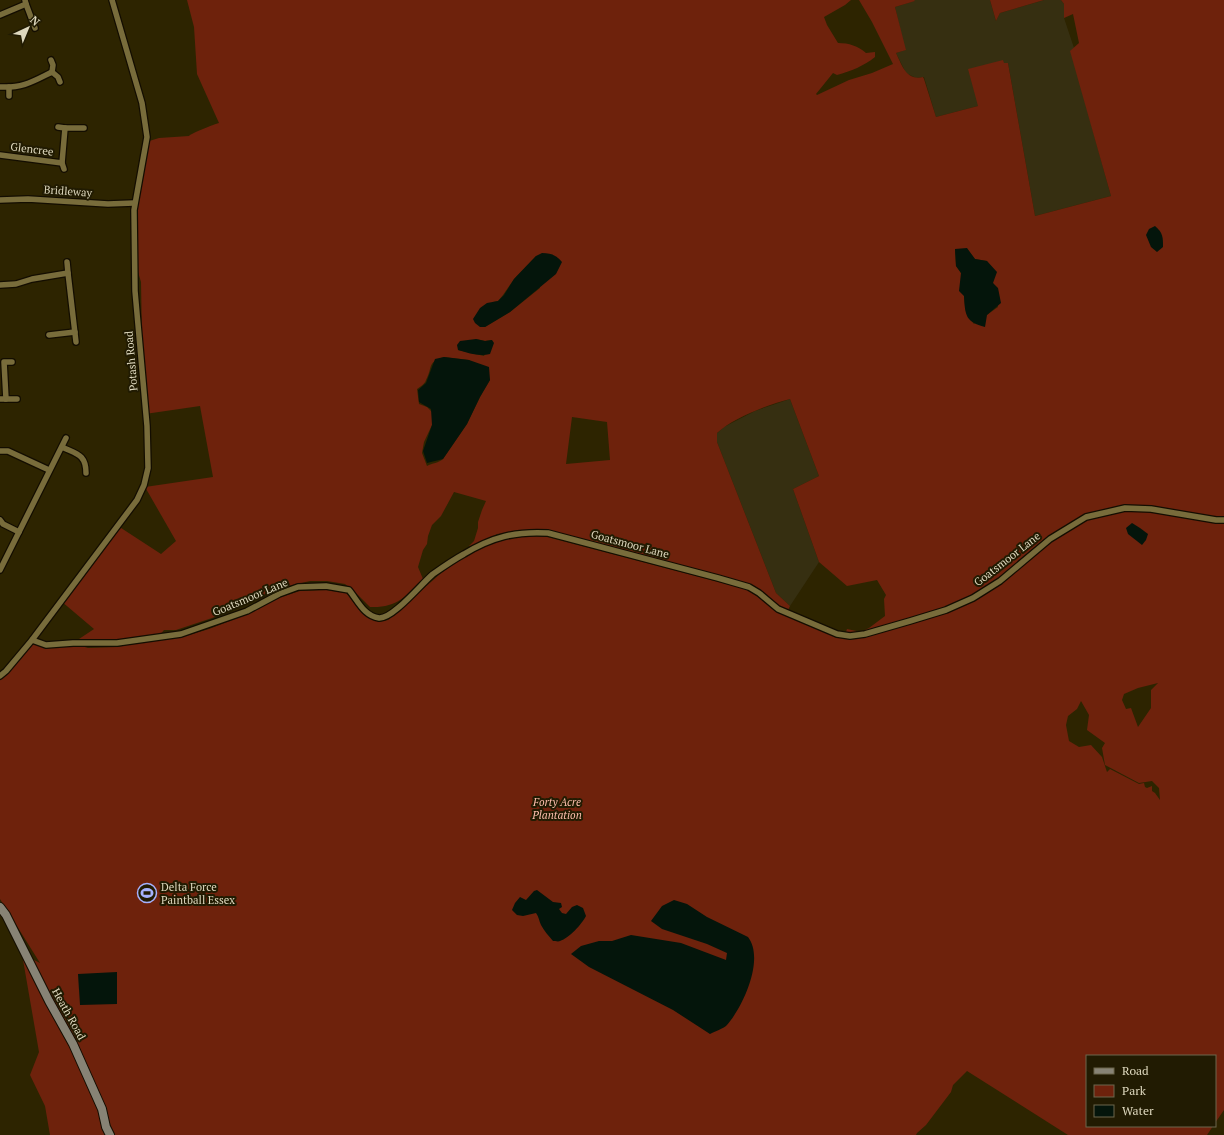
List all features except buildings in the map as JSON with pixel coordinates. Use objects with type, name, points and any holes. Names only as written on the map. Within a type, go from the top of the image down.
[{"type":"street","name":"Potash Road","points":[[0,676],[32,640],[136,500],[144,485],[148,468],[147,424],[135,291],[134,210],[134,202],[147,137],[142,103],[112,0]]},
{"type":"street","points":[[0,15],[26,2],[35,28]]},
{"type":"street","points":[[51,60],[53,65],[52,72]]},
{"type":"street","points":[[52,72],[58,77],[60,82]]},
{"type":"street","points":[[0,87],[18,87],[27,85],[52,72]]},
{"type":"street","points":[[9,87],[9,96]]},
{"type":"street","points":[[58,127],[84,128]]},
{"type":"street","name":"Glencree","points":[[64,169],[62,163],[65,128]]},
{"type":"street","name":"Glencree","points":[[0,155],[62,163]]},
{"type":"street","name":"Bridleway","points":[[0,200],[28,199],[108,204],[134,202]]},
{"type":"street","points":[[67,262],[76,342]]},
{"type":"street","points":[[0,285],[16,284],[32,279],[68,273]]},
{"type":"street","points":[[49,335],[75,332]]},
{"type":"street","points":[[12,362],[2,362],[3,399],[17,398]]},
{"type":"street","points":[[0,570],[66,438]]},
{"type":"street","points":[[62,447],[82,457],[85,462],[86,473]]},
{"type":"street","points":[[0,451],[8,451],[49,470]]},
{"type":"street","name":"Goatsmoor Lane","points":[[32,640],[46,644],[117,643],[181,634],[248,611],[279,594],[298,587],[326,586],[349,590],[365,612],[378,618],[386,617],[413,595],[432,575],[464,554],[497,538],[534,532],[548,533],[749,587],[759,593],[778,609],[837,634],[850,636],[866,634],[917,619],[946,610],[973,598],[1000,581],[1050,539],[1086,517],[1125,508],[1151,509],[1224,520]]},
{"type":"street","points":[[0,520],[3,524],[19,532]]},
{"type":"street","name":"Heath Road","points":[[0,906],[6,914],[49,1001],[74,1044],[102,1109],[106,1127],[110,1135]]},
{"type":"shaded area","points":[[914,0],[990,0],[996,21],[1000,13],[1044,0],[1061,0],[1064,4],[1064,18],[1074,48],[1071,51],[1111,196],[1035,216],[1008,63],[978,106],[936,117],[924,77],[916,78],[906,73],[896,53],[905,50],[895,7]]},
{"type":"shaded area","points":[[790,399],[819,476],[793,489],[819,562],[790,606],[776,593],[717,442],[717,433],[724,427],[755,411]]},
{"type":"green space","name":"Forty Acre Plantation","points":[[187,0],[851,0],[824,17],[827,25],[838,43],[853,45],[866,53],[875,52],[875,57],[852,70],[837,75],[833,73],[816,94],[817,95],[849,80],[872,73],[893,64],[859,0],[914,0],[915,1],[895,7],[906,50],[896,53],[905,71],[912,77],[923,77],[936,117],[978,106],[968,69],[1003,60],[1004,63],[1008,63],[1035,216],[1111,196],[1070,51],[1079,43],[1073,14],[1064,18],[1064,4],[1061,0],[1224,0],[1224,1110],[1216,1122],[1216,1055],[1086,1055],[1086,1127],[1212,1127],[1207,1135],[1068,1135],[967,1071],[953,1085],[951,1092],[926,1125],[916,1135],[50,1135],[45,1106],[30,1075],[39,1052],[22,954],[40,963],[0,899],[0,676],[32,640],[47,645],[73,643],[94,629],[61,601],[118,526],[161,554],[176,541],[145,487],[213,477],[200,406],[145,414],[148,400],[142,342],[141,282],[135,262],[134,220],[146,142],[159,138],[189,136],[219,123],[197,74],[194,27]],"holes":[[[955,249],[967,249],[975,259],[987,261],[998,307],[974,324],[968,317],[966,311],[961,273],[956,266]],[[536,256],[540,288],[510,312],[485,327],[493,302],[498,301],[514,279]],[[476,339],[485,341],[492,340],[484,356],[458,350]],[[444,357],[469,360],[490,380],[467,424],[443,459],[427,466],[422,453],[424,442],[432,425],[432,412],[427,407],[419,404],[417,389],[425,383],[431,366],[439,359]],[[790,399],[819,476],[793,489],[819,562],[847,586],[877,580],[886,595],[884,599],[885,616],[861,632],[847,629],[845,635],[850,639],[777,612],[749,590],[547,537],[533,536],[498,539],[465,556],[440,574],[388,620],[379,622],[364,615],[346,593],[326,590],[300,591],[281,597],[250,613],[209,629],[182,637],[140,642],[118,647],[88,648],[75,644],[117,643],[158,637],[164,630],[176,630],[212,618],[280,588],[310,581],[327,581],[345,584],[370,607],[387,606],[400,600],[423,579],[418,567],[423,550],[427,544],[432,525],[441,516],[454,492],[486,501],[478,522],[478,528],[474,541],[469,546],[472,547],[497,534],[525,530],[548,533],[749,587],[787,612],[790,606],[776,593],[717,442],[717,433],[732,422],[752,412]],[[572,417],[607,422],[610,460],[566,464]],[[1158,683],[1151,690],[1151,708],[1138,727],[1131,708],[1126,709],[1122,700],[1124,694],[1138,688]],[[1081,701],[1089,715],[1087,730],[1105,743],[1102,748],[1105,765],[1139,783],[1152,781],[1159,788],[1160,800],[1152,791],[1152,786],[1147,788],[1145,787],[1144,783],[1139,784],[1110,769],[1107,772],[1102,757],[1091,745],[1079,747],[1069,741],[1066,725],[1068,716],[1077,709]]]},
{"type":"green space","points":[[990,0],[1044,0],[1000,13],[996,21]]},
{"type":"water","points":[[1155,226],[1161,233],[1163,240],[1163,247],[1157,252],[1151,247],[1146,235],[1149,229]]},
{"type":"water","points":[[967,248],[975,259],[987,261],[997,272],[993,283],[998,288],[1001,303],[987,315],[985,327],[970,320],[965,309],[964,296],[959,291],[961,273],[956,266],[955,249]]},
{"type":"water","points":[[542,253],[553,255],[562,262],[556,274],[510,312],[485,327],[480,327],[475,323],[473,319],[480,308],[487,303],[498,301],[504,295],[514,279],[536,256]]},
{"type":"water","points":[[476,339],[485,341],[492,340],[494,343],[490,354],[478,355],[458,350],[457,345],[460,341]]},
{"type":"water","points":[[444,357],[469,360],[489,367],[490,380],[467,424],[443,459],[427,463],[423,451],[432,425],[431,409],[419,402],[418,390],[426,383],[435,359]]},
{"type":"water","points":[[1132,523],[1148,534],[1142,545],[1128,534],[1126,528]]},
{"type":"water","points":[[537,890],[553,902],[561,903],[562,907],[559,909],[562,913],[566,914],[572,907],[577,905],[583,908],[586,916],[578,927],[564,939],[553,941],[540,924],[536,913],[523,916],[517,915],[512,910],[520,897],[526,900],[534,891]]},
{"type":"water","points":[[674,900],[687,904],[707,917],[748,937],[753,946],[753,970],[745,995],[727,1025],[710,1034],[673,1010],[589,967],[571,954],[581,946],[599,941],[612,941],[631,935],[681,943],[726,960],[727,953],[707,944],[662,929],[651,921],[662,906]]},
{"type":"water","points":[[117,972],[117,1004],[80,1005],[78,974]]},
{"type":"place","name":"Delta Force Paintball Essex","points":[[147,893]]}]
